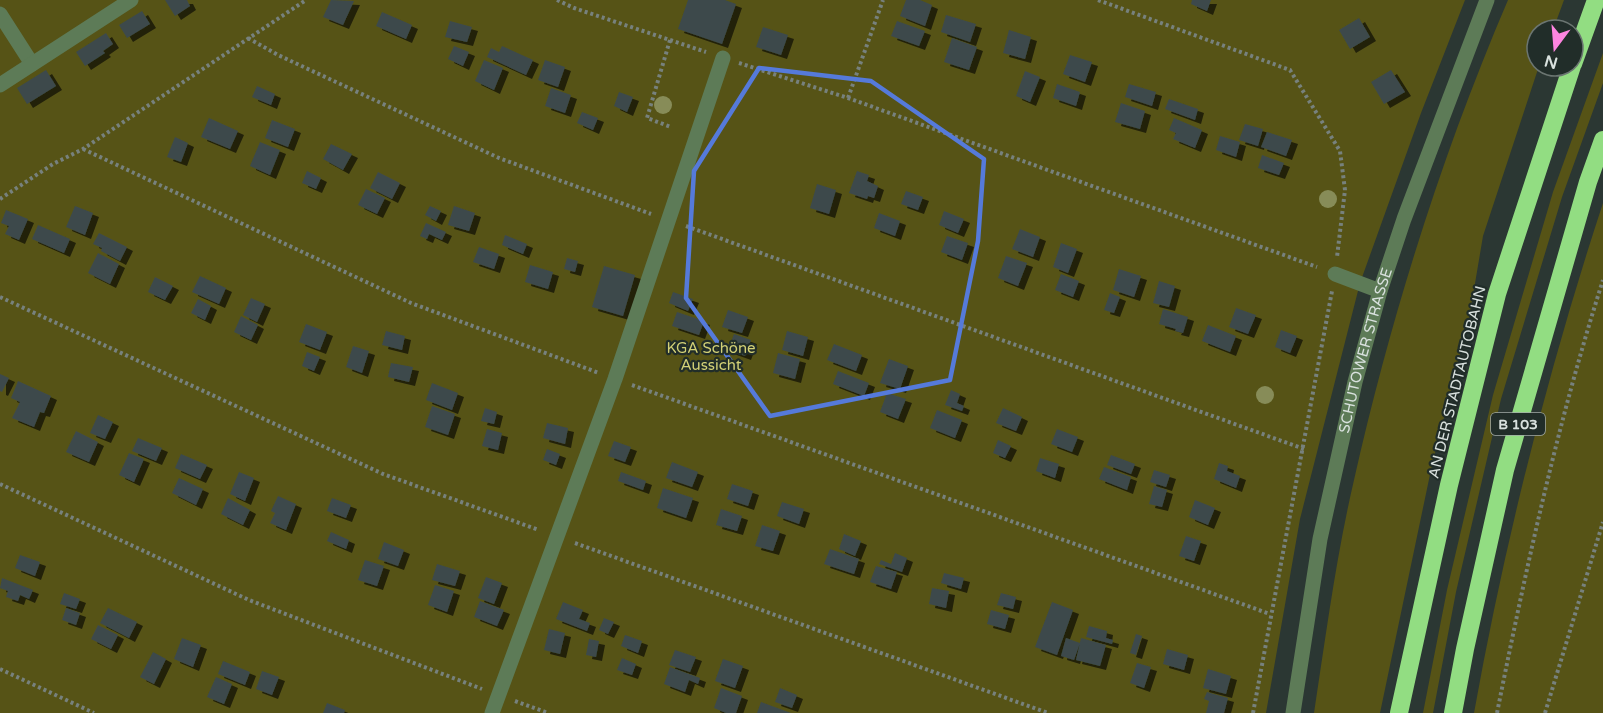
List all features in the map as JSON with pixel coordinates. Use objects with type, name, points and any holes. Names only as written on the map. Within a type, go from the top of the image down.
[{"type":"highway","name":"AN DER STADTAUTOBAHN","points":[[1585,31],[1596,0]]},
{"type":"highway","name":"AN DER STADTAUTOBAHN","points":[[1400,713],[1449,485],[1497,294],[1569,78]]},
{"type":"highway","name":"B 103","points":[[1453,713],[1505,470],[1588,182],[1603,140]]},
{"type":"street","points":[[0,85],[131,0]]},
{"type":"street","name":"SCHUTOWER STRASSE","points":[[1293,713],[1320,538],[1355,382],[1380,291],[1404,219],[1487,0]]},
{"type":"street","points":[[0,14],[32,64]]},
{"type":"street","points":[[492,713],[615,379],[723,58]]},
{"type":"street","points":[[1335,274],[1380,291]]},
{"type":"path","points":[[0,199],[53,164],[83,149],[306,0]]},
{"type":"path","points":[[557,0],[574,8],[848,98],[1335,274]]},
{"type":"path","points":[[848,98],[883,0]]},
{"type":"path","points":[[1098,0],[1290,70],[1340,151],[1345,189],[1335,274],[1253,713]]},
{"type":"path","points":[[248,38],[499,158],[1304,449]]},
{"type":"path","points":[[670,40],[647,118],[671,127]]},
{"type":"path","points":[[83,149],[411,303],[615,379],[1270,614]]},
{"type":"path","points":[[1497,713],[1547,485],[1588,327],[1603,280]]},
{"type":"path","points":[[0,297],[383,474],[1048,713]]},
{"type":"path","points":[[0,484],[249,600],[548,713]]},
{"type":"path","points":[[1545,713],[1603,522]]},
{"type":"path","points":[[0,669],[94,713]]},
{"type":"highlighted area","points":[[759,68],[871,81],[984,159],[978,241],[950,380],[770,416],[686,298],[694,171]]},
{"type":"green space","name":"KGA Schöne Aussicht","points":[[0,0],[1465,0],[1421,113],[1360,283],[1300,519],[1266,713],[0,713]]},
{"type":"green space","points":[[1508,0],[1564,0],[1557,18],[1525,18],[1525,78],[1535,78],[1483,236],[1469,319],[1432,465],[1380,713],[1314,713],[1342,538],[1384,357],[1440,176]]},
{"type":"green space","points":[[1603,53],[1603,83],[1562,197],[1501,399],[1456,592],[1433,713],[1423,713],[1447,590],[1493,395],[1553,192]]},
{"type":"green space","points":[[1603,203],[1603,713],[1474,713],[1514,520],[1546,392]]},
{"type":"building","points":[[165,0],[187,0],[190,6],[175,16]]},
{"type":"building","points":[[331,0],[354,1],[343,25],[323,17]]},
{"type":"building","points":[[688,0],[725,0],[736,4],[722,44],[678,29]]},
{"type":"building","points":[[906,0],[920,0],[932,5],[925,26],[900,16]]},
{"type":"building","points":[[1192,0],[1211,0],[1207,11],[1191,4]]},
{"type":"building","points":[[142,11],[150,24],[127,38],[119,25]]},
{"type":"building","points":[[382,12],[412,25],[406,39],[376,26]]},
{"type":"building","points":[[946,15],[976,24],[970,42],[941,32]]},
{"type":"building","points":[[1359,18],[1370,37],[1350,49],[1339,30]]},
{"type":"building","points":[[450,21],[472,27],[467,42],[445,37]]},
{"type":"building","points":[[897,21],[925,31],[919,46],[891,36]]},
{"type":"building","points":[[763,27],[788,35],[781,55],[756,47]]},
{"type":"building","points":[[1009,30],[1031,37],[1025,59],[1003,53]]},
{"type":"building","points":[[106,33],[113,44],[103,51],[105,53],[85,66],[76,52]]},
{"type":"building","points":[[952,38],[977,47],[969,70],[944,62]]},
{"type":"building","points":[[454,46],[469,52],[463,66],[448,59]]},
{"type":"building","points":[[502,46],[533,60],[526,75],[487,57],[491,48],[499,52]]},
{"type":"building","points":[[1070,55],[1092,62],[1085,82],[1063,74]]},
{"type":"building","points":[[484,60],[503,68],[494,90],[475,81]]},
{"type":"building","points":[[545,60],[565,67],[558,87],[538,80]]},
{"type":"building","points":[[46,70],[56,86],[27,104],[17,88]]},
{"type":"building","points":[[1391,70],[1405,92],[1384,104],[1371,82]]},
{"type":"building","points":[[1025,71],[1040,77],[1030,102],[1016,96]]},
{"type":"building","points":[[1057,84],[1080,92],[1076,106],[1053,98]]},
{"type":"building","points":[[1129,84],[1156,92],[1152,106],[1125,97]]},
{"type":"building","points":[[257,86],[275,94],[271,105],[252,97]]},
{"type":"building","points":[[551,88],[571,95],[565,113],[545,106]]},
{"type":"building","points":[[619,92],[633,97],[627,112],[614,106]]},
{"type":"building","points":[[1169,99],[1198,109],[1195,120],[1165,109]]},
{"type":"building","points":[[1121,103],[1145,111],[1140,129],[1115,122]]},
{"type":"building","points":[[582,112],[598,118],[593,130],[577,123]]},
{"type":"building","points":[[209,118],[238,131],[230,149],[201,137]]},
{"type":"building","points":[[1174,118],[1202,130],[1195,148],[1173,139],[1176,133],[1169,130]]},
{"type":"building","points":[[272,120],[295,129],[288,147],[265,138]]},
{"type":"building","points":[[1245,124],[1263,129],[1258,146],[1239,140]]},
{"type":"building","points":[[1267,132],[1292,140],[1286,156],[1261,147]]},
{"type":"building","points":[[1220,136],[1240,142],[1236,157],[1216,150]]},
{"type":"building","points":[[175,137],[188,143],[181,162],[167,157]]},
{"type":"building","points":[[260,142],[280,150],[270,175],[250,166]]},
{"type":"building","points":[[331,144],[352,154],[343,170],[323,159]]},
{"type":"building","points":[[1262,155],[1284,163],[1279,175],[1258,168]]},
{"type":"building","points":[[307,171],[321,178],[316,189],[302,183]]},
{"type":"building","points":[[857,171],[869,175],[867,181],[878,186],[874,198],[868,196],[867,199],[849,193]]},
{"type":"building","points":[[378,172],[400,183],[392,199],[370,188]]},
{"type":"building","points":[[817,184],[836,190],[829,214],[810,208]]},
{"type":"building","points":[[366,189],[385,198],[377,214],[358,205]]},
{"type":"building","points":[[906,191],[923,197],[918,210],[901,204]]},
{"type":"building","points":[[75,206],[93,213],[85,235],[66,227]]},
{"type":"building","points":[[430,206],[441,211],[436,221],[425,215]]},
{"type":"building","points":[[454,206],[475,213],[469,231],[448,225]]},
{"type":"building","points":[[6,210],[28,219],[19,240],[5,234],[9,226],[1,223]]},
{"type":"building","points":[[944,211],[964,219],[958,233],[939,225]]},
{"type":"building","points":[[879,213],[900,221],[895,236],[874,228]]},
{"type":"building","points":[[426,223],[446,232],[442,240],[429,234],[427,239],[420,236]]},
{"type":"building","points":[[38,225],[70,239],[64,253],[32,239]]},
{"type":"building","points":[[1020,229],[1040,237],[1033,257],[1012,249]]},
{"type":"building","points":[[99,233],[127,247],[120,261],[93,244]]},
{"type":"building","points":[[505,235],[527,244],[523,254],[502,245]]},
{"type":"building","points":[[947,236],[968,243],[962,260],[941,252]]},
{"type":"building","points":[[1061,243],[1077,249],[1068,273],[1053,267]]},
{"type":"building","points":[[479,247],[499,254],[494,269],[473,262]]},
{"type":"building","points":[[98,253],[119,264],[110,284],[88,273]]},
{"type":"building","points":[[1006,256],[1027,263],[1018,286],[998,278]]},
{"type":"building","points":[[567,258],[578,261],[575,272],[564,269]]},
{"type":"building","points":[[530,265],[553,272],[548,289],[525,282]]},
{"type":"building","points":[[604,266],[635,275],[623,316],[592,307]]},
{"type":"building","points":[[1119,269],[1141,276],[1134,297],[1113,290]]},
{"type":"building","points":[[1061,274],[1079,281],[1073,297],[1055,290]]},
{"type":"building","points":[[200,276],[226,288],[219,304],[192,292]]},
{"type":"building","points":[[155,277],[173,286],[165,300],[148,292]]},
{"type":"building","points":[[1159,281],[1175,286],[1169,307],[1153,303]]},
{"type":"building","points":[[673,292],[693,299],[688,311],[669,303]]},
{"type":"building","points":[[1110,293],[1120,297],[1114,313],[1104,310]]},
{"type":"building","points":[[251,298],[265,304],[257,322],[243,315]]},
{"type":"building","points":[[198,299],[211,306],[205,320],[191,313]]},
{"type":"building","points":[[1236,308],[1256,315],[1248,334],[1229,327]]},
{"type":"building","points":[[1163,309],[1188,317],[1183,333],[1159,324]]},
{"type":"building","points":[[728,310],[748,317],[742,333],[722,327]]},
{"type":"building","points":[[677,312],[704,321],[699,335],[672,326]]},
{"type":"building","points":[[241,316],[258,325],[251,340],[234,332]]},
{"type":"building","points":[[306,324],[327,332],[320,350],[299,342]]},
{"type":"building","points":[[1208,325],[1236,336],[1230,352],[1202,341]]},
{"type":"building","points":[[1281,330],[1297,336],[1290,353],[1275,347]]},
{"type":"building","points":[[386,331],[405,336],[402,350],[382,345]]},
{"type":"building","points":[[787,331],[808,337],[803,356],[782,350]]},
{"type":"building","points":[[734,334],[751,340],[745,356],[728,350]]},
{"type":"building","points":[[834,344],[862,355],[856,371],[827,360]]},
{"type":"building","points":[[353,346],[369,351],[362,373],[346,367]]},
{"type":"building","points":[[307,352],[320,357],[314,371],[302,366]]},
{"type":"building","points":[[778,353],[800,359],[795,379],[773,373]]},
{"type":"building","points":[[889,359],[908,366],[900,389],[880,383]]},
{"type":"building","points":[[391,363],[413,367],[409,382],[388,377]]},
{"type":"building","points":[[838,371],[869,383],[864,396],[833,384]]},
{"type":"building","points":[[0,374],[9,378],[2,392],[0,391]]},
{"type":"building","points":[[18,381],[51,396],[44,413],[40,412],[34,427],[12,418],[20,402],[11,398]]},
{"type":"building","points":[[432,383],[458,393],[452,410],[426,400]]},
{"type":"building","points":[[951,390],[960,394],[957,403],[964,406],[962,411],[945,405]]},
{"type":"building","points":[[887,393],[906,399],[898,419],[880,412]]},
{"type":"building","points":[[432,406],[455,414],[448,435],[425,427]]},
{"type":"building","points":[[485,408],[497,412],[494,424],[481,421]]},
{"type":"building","points":[[1003,408],[1022,417],[1016,431],[996,423]]},
{"type":"building","points":[[937,410],[962,420],[955,438],[930,428]]},
{"type":"building","points":[[98,415],[113,422],[105,439],[90,433]]},
{"type":"building","points":[[547,423],[568,428],[565,444],[543,438]]},
{"type":"building","points":[[487,429],[502,433],[498,450],[482,446]]},
{"type":"building","points":[[1057,429],[1078,437],[1072,452],[1051,444]]},
{"type":"building","points":[[76,431],[98,442],[89,462],[66,452]]},
{"type":"building","points":[[138,438],[162,448],[156,461],[132,451]]},
{"type":"building","points":[[998,440],[1011,446],[1005,458],[993,453]]},
{"type":"building","points":[[614,441],[631,447],[625,462],[608,456]]},
{"type":"building","points":[[547,449],[560,454],[556,465],[543,460]]},
{"type":"building","points":[[129,453],[144,459],[134,482],[119,475]]},
{"type":"building","points":[[181,454],[207,465],[200,479],[175,468]]},
{"type":"building","points":[[1111,455],[1135,464],[1131,474],[1107,465]]},
{"type":"building","points":[[1040,458],[1059,464],[1055,478],[1036,471]]},
{"type":"building","points":[[672,462],[698,472],[692,487],[666,478]]},
{"type":"building","points":[[1219,463],[1228,466],[1227,471],[1240,476],[1236,488],[1214,479]]},
{"type":"building","points":[[1104,467],[1131,477],[1127,490],[1099,479]]},
{"type":"building","points":[[1154,470],[1170,475],[1166,487],[1150,482]]},
{"type":"building","points":[[239,472],[254,478],[245,501],[230,494]]},
{"type":"building","points":[[621,472],[646,481],[643,490],[618,481]]},
{"type":"building","points":[[179,478],[203,489],[196,505],[172,493]]},
{"type":"building","points":[[732,484],[753,491],[748,506],[727,499]]},
{"type":"building","points":[[1154,486],[1167,490],[1162,507],[1149,504]]},
{"type":"building","points":[[663,488],[693,498],[686,518],[657,508]]},
{"type":"building","points":[[278,496],[296,504],[286,530],[270,523],[275,513],[271,511]]},
{"type":"building","points":[[228,498],[250,510],[243,525],[221,514]]},
{"type":"building","points":[[332,498],[351,505],[346,518],[327,511]]},
{"type":"building","points":[[1195,500],[1215,508],[1208,525],[1189,517]]},
{"type":"building","points":[[782,502],[804,509],[799,524],[777,516]]},
{"type":"building","points":[[721,509],[742,516],[737,531],[716,525]]},
{"type":"building","points":[[762,525],[780,531],[773,551],[755,546]]},
{"type":"building","points":[[331,532],[349,540],[346,549],[327,541]]},
{"type":"building","points":[[844,534],[861,541],[855,556],[839,549]]},
{"type":"building","points":[[1186,536],[1201,541],[1194,561],[1179,556]]},
{"type":"building","points":[[384,542],[404,550],[398,566],[378,559]]},
{"type":"building","points":[[830,549],[859,559],[854,574],[824,564]]},
{"type":"building","points":[[895,553],[907,558],[902,572],[879,564],[881,560],[891,564]]},
{"type":"building","points":[[20,555],[40,562],[35,576],[15,568]]},
{"type":"building","points":[[365,560],[384,566],[377,586],[358,580]]},
{"type":"building","points":[[437,564],[460,571],[455,586],[432,580]]},
{"type":"building","points":[[876,566],[897,572],[891,589],[870,582]]},
{"type":"building","points":[[944,573],[964,578],[961,589],[941,583]]},
{"type":"building","points":[[486,577],[502,583],[494,604],[478,598]]},
{"type":"building","points":[[2,578],[33,590],[29,599],[20,595],[18,601],[6,597],[8,591],[0,588]]},
{"type":"building","points":[[435,585],[454,591],[447,612],[428,605]]},
{"type":"building","points":[[932,588],[949,591],[946,608],[929,604]]},
{"type":"building","points":[[64,593],[80,599],[76,609],[60,604]]},
{"type":"building","points":[[1001,593],[1016,597],[1013,609],[997,605]]},
{"type":"building","points":[[480,601],[504,610],[497,626],[474,617]]},
{"type":"building","points":[[563,602],[583,610],[579,619],[590,623],[587,631],[556,619]]},
{"type":"building","points":[[1052,602],[1073,610],[1057,655],[1035,647]]},
{"type":"building","points":[[66,608],[80,613],[76,625],[62,620]]},
{"type":"building","points":[[108,608],[137,622],[129,638],[100,623]]},
{"type":"building","points":[[991,610],[1009,615],[1005,629],[987,624]]},
{"type":"building","points":[[604,618],[614,622],[608,634],[599,630]]},
{"type":"building","points":[[98,625],[118,635],[111,649],[91,639]]},
{"type":"building","points":[[1089,626],[1107,631],[1106,638],[1113,640],[1112,644],[1086,637]]},
{"type":"building","points":[[549,629],[565,633],[560,654],[544,650]]},
{"type":"building","points":[[1136,634],[1142,636],[1136,655],[1130,653]]},
{"type":"building","points":[[625,635],[642,641],[638,653],[621,646]]},
{"type":"building","points":[[182,638],[201,645],[193,667],[174,659]]},
{"type":"building","points":[[1066,638],[1080,643],[1074,660],[1061,656]]},
{"type":"building","points":[[1081,638],[1106,645],[1100,666],[1076,660]]},
{"type":"building","points":[[589,639],[599,641],[596,657],[586,655]]},
{"type":"building","points":[[1167,649],[1188,655],[1184,670],[1163,664]]},
{"type":"building","points":[[675,650],[696,657],[690,672],[669,665]]},
{"type":"building","points":[[153,652],[166,659],[154,684],[140,677]]},
{"type":"building","points":[[622,658],[636,664],[632,675],[617,670]]},
{"type":"building","points":[[723,659],[743,666],[735,688],[715,681]]},
{"type":"building","points":[[223,661],[250,672],[245,685],[218,674]]},
{"type":"building","points":[[1137,663],[1151,667],[1144,688],[1130,683]]},
{"type":"building","points":[[670,667],[700,678],[698,684],[689,680],[685,692],[664,684]]},
{"type":"building","points":[[1208,669],[1231,676],[1226,694],[1203,688]]},
{"type":"building","points":[[262,671],[279,677],[272,695],[256,689]]},
{"type":"building","points":[[216,677],[232,684],[224,704],[207,697]]},
{"type":"building","points":[[721,688],[742,696],[736,713],[726,713],[714,708]]},
{"type":"building","points":[[780,688],[797,695],[792,708],[775,702]]},
{"type":"building","points":[[1207,692],[1228,698],[1224,713],[1206,713],[1209,701],[1204,699]]},
{"type":"building","points":[[761,702],[791,713],[757,713]]},
{"type":"building","points":[[327,703],[345,710],[344,713],[323,713]]}]
